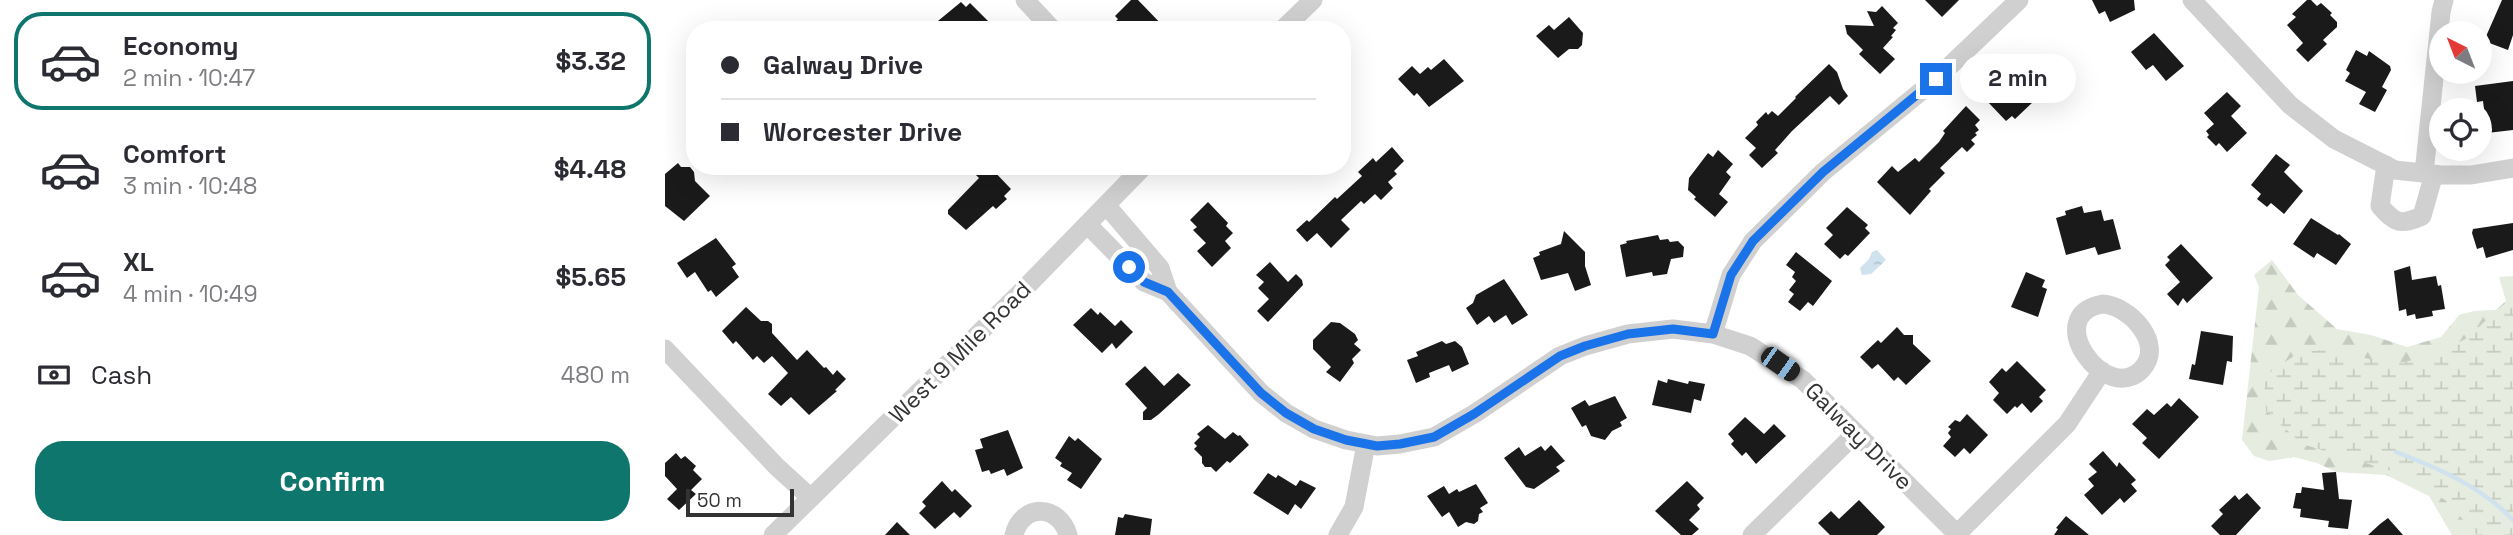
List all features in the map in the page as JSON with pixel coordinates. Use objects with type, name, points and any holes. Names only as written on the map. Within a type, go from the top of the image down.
[{"type":"street","points":[[1025,0],[1045,21]]},
{"type":"street","points":[[1291,21],[1313,0]]},
{"type":"street","points":[[1713,334],[1731,275],[1753,241],[1823,172],[1936,79],[2019,0]]},
{"type":"street","points":[[2192,0],[2290,104],[2334,139],[2395,170],[2471,175],[2513,168]]},
{"type":"street","points":[[2386,165],[2380,206],[2392,220],[2408,223],[2422,216],[2429,174],[2444,0]]},
{"type":"street","name":"West 9 Mile Road","points":[[773,535],[1135,175]]},
{"type":"street","name":"Galway Drive","points":[[1106,205],[1160,268],[1168,292],[1261,393],[1286,413],[1314,429],[1366,444],[1400,444],[1434,437],[1474,414],[1560,356],[1585,346],[1628,334],[1673,329],[1713,334],[1750,346],[1803,380],[1957,535]]},
{"type":"street","name":"Galway Drive","points":[[1087,224],[1144,282],[1168,292]]},
{"type":"street","points":[[665,349],[777,467],[811,498]]},
{"type":"street","points":[[1957,535],[2067,424],[2102,371]]},
{"type":"street","points":[[1752,535],[1856,433]]},
{"type":"street","points":[[1338,535],[1354,506],[1366,444]]},
{"type":"street","points":[[1014,535],[1024,517],[1042,511],[1059,518],[1068,535]]},
{"type":"green space","points":[[2272,260],[2298,295],[2337,329],[2371,335],[2407,347],[2441,337],[2459,315],[2496,310],[2506,301],[2499,277],[2513,276],[2513,535],[2452,535],[2429,496],[2386,475],[2336,472],[2294,457],[2269,461],[2254,456],[2242,440],[2259,287],[2254,275]]},
{"type":"green space","points":[[2513,298],[2513,535],[2477,535],[2445,500],[2402,474],[2302,444],[2266,411],[2264,376],[2300,352],[2334,349],[2390,365],[2435,355],[2469,337],[2496,310]]},
{"type":"water","points":[[1877,250],[1886,260],[1871,274],[1862,275],[1860,268],[1872,252]]},
{"type":"building","points":[[1131,0],[1138,0],[1158,21],[1116,21],[1118,19],[1115,16]]},
{"type":"building","points":[[1925,0],[1959,0],[1942,17]]},
{"type":"building","points":[[2092,0],[2134,0],[2135,10],[2110,22],[2105,11],[2099,14]]},
{"type":"building","points":[[2307,0],[2317,6],[2321,3],[2337,22],[2337,27],[2323,40],[2327,44],[2308,62],[2296,50],[2303,43],[2287,25],[2296,17],[2292,14]]},
{"type":"building","points":[[2502,0],[2513,0],[2513,35],[2508,50],[2492,44],[2492,23]]},
{"type":"building","points":[[961,2],[966,7],[970,3],[988,21],[938,21]]},
{"type":"building","points":[[1882,6],[1898,23],[1893,28],[1896,30],[1891,36],[1893,37],[1883,48],[1895,59],[1880,74],[1859,54],[1863,50],[1847,34],[1845,25],[1874,26],[1867,11],[1876,12]]},
{"type":"building","points":[[1569,17],[1583,33],[1582,45],[1578,49],[1569,49],[1558,58],[1536,36],[1549,25],[1554,30]]},
{"type":"building","points":[[2154,33],[2184,66],[2166,81],[2153,65],[2146,70],[2131,52]]},
{"type":"building","points":[[2356,50],[2367,56],[2369,51],[2390,66],[2391,70],[2382,87],[2387,90],[2375,112],[2359,104],[2366,92],[2345,81],[2350,73],[2346,70]]},
{"type":"building","points":[[1444,59],[1464,81],[1429,107],[1417,93],[1414,96],[1398,79],[1412,66],[1420,74],[1428,67],[1431,70]]},
{"type":"building","points":[[2017,60],[2034,77],[2022,88],[2034,101],[2015,119],[2012,116],[2006,121],[1987,101],[2011,81],[2003,73]]},
{"type":"building","points":[[1829,64],[1837,72],[1848,96],[1839,105],[1830,96],[1792,131],[1775,150],[1778,153],[1762,168],[1749,155],[1756,148],[1745,138],[1766,112],[1768,115],[1772,111],[1778,116]]},
{"type":"building","points":[[2513,81],[2513,130],[2492,132],[2492,98],[2476,98],[2475,86]]},
{"type":"building","points":[[2227,92],[2241,106],[2231,116],[2247,133],[2227,152],[2219,143],[2216,146],[2207,137],[2209,135],[2206,131],[2214,124],[2204,113]]},
{"type":"building","points":[[1966,106],[1980,120],[1975,125],[1979,130],[1975,133],[1977,135],[1971,140],[1975,144],[1967,152],[1962,147],[1940,168],[1945,173],[1910,215],[1877,182],[1892,166],[1898,172],[1915,158],[1919,162],[1939,142],[1945,133],[1943,131]]},
{"type":"building","points":[[1392,147],[1404,161],[1394,171],[1397,174],[1388,182],[1393,188],[1381,200],[1375,194],[1364,204],[1361,201],[1341,220],[1350,229],[1331,248],[1317,233],[1307,242],[1296,230],[1362,176],[1358,172],[1373,158],[1376,162]]},
{"type":"building","points":[[1718,150],[1733,164],[1726,172],[1731,177],[1719,194],[1728,202],[1715,217],[1694,199],[1696,197],[1688,190],[1689,178],[1708,153],[1713,157]]},
{"type":"building","points":[[2276,154],[2290,165],[2284,172],[2303,191],[2284,214],[2271,203],[2267,207],[2257,199],[2261,194],[2251,185]]},
{"type":"building","points":[[678,163],[681,167],[686,167],[686,175],[694,175],[695,181],[710,196],[684,221],[665,206],[665,174]]},
{"type":"building","points":[[976,175],[998,175],[1011,189],[1004,196],[1007,199],[996,209],[993,206],[966,230],[948,214],[948,210],[979,178]]},
{"type":"building","points":[[1208,202],[1228,223],[1226,226],[1233,233],[1225,241],[1231,248],[1212,267],[1197,251],[1206,243],[1193,230],[1197,227],[1190,220]]},
{"type":"building","points":[[2082,206],[2084,213],[2101,210],[2104,221],[2113,219],[2121,249],[2098,255],[2095,247],[2066,255],[2056,218],[2066,215],[2065,211]]},
{"type":"building","points":[[1847,207],[1868,225],[1865,228],[1870,233],[1848,256],[1845,254],[1840,259],[1824,244],[1833,235],[1826,228]]},
{"type":"building","points":[[2311,218],[2351,244],[2336,265],[2317,253],[2314,258],[2293,244]]},
{"type":"building","points":[[2513,223],[2513,250],[2486,258],[2483,247],[2477,249],[2473,229]]},
{"type":"building","points":[[1564,231],[1585,252],[1585,266],[1591,285],[1575,291],[1568,273],[1541,280],[1533,258],[1540,255],[1539,252],[1561,244]]},
{"type":"building","points":[[1658,235],[1660,240],[1678,241],[1684,247],[1683,257],[1671,259],[1667,274],[1653,276],[1652,272],[1626,277],[1620,245],[1627,243],[1626,241]]},
{"type":"building","points":[[716,238],[736,264],[732,267],[739,277],[716,297],[711,290],[708,292],[695,272],[687,278],[677,263]]},
{"type":"building","points":[[2181,244],[2213,278],[2187,303],[2183,298],[2178,306],[2167,294],[2180,282],[2165,265],[2170,260],[2167,257]]},
{"type":"building","points":[[1796,252],[1832,281],[1813,306],[1808,302],[1800,311],[1788,302],[1794,294],[1789,290],[1796,281],[1792,277],[1795,272],[1786,265]]},
{"type":"building","points":[[1270,262],[1288,282],[1296,274],[1303,285],[1268,322],[1257,311],[1269,299],[1258,288],[1264,282],[1256,275]]},
{"type":"building","points":[[2410,266],[2412,280],[2436,276],[2438,286],[2441,285],[2445,309],[2432,311],[2433,316],[2416,319],[2415,314],[2407,316],[2406,309],[2399,311],[2394,271]]},
{"type":"building","points":[[2026,272],[2045,280],[2042,287],[2047,289],[2038,317],[2011,307]]},
{"type":"building","points":[[1504,279],[1528,315],[1512,325],[1506,315],[1494,323],[1489,316],[1477,325],[1466,308],[1473,303],[1476,295]]},
{"type":"building","points":[[746,307],[761,321],[772,324],[772,333],[797,360],[807,350],[833,375],[837,370],[846,379],[835,390],[837,391],[809,415],[791,397],[781,406],[768,394],[788,373],[772,356],[764,363],[757,356],[753,360],[736,341],[733,344],[722,331]]},
{"type":"building","points":[[1091,308],[1098,315],[1100,312],[1115,326],[1121,320],[1133,332],[1116,349],[1112,343],[1102,353],[1073,325]]},
{"type":"building","points":[[1331,322],[1340,323],[1355,334],[1358,340],[1354,344],[1361,350],[1352,359],[1354,363],[1340,382],[1326,372],[1331,367],[1313,349],[1313,340]]},
{"type":"building","points":[[1897,327],[1904,335],[1913,335],[1913,344],[1931,361],[1906,385],[1898,377],[1894,381],[1878,364],[1872,369],[1860,357],[1878,340],[1881,343]]},
{"type":"building","points":[[2201,331],[2233,336],[2232,362],[2227,361],[2223,385],[2189,379],[2192,364],[2195,365]]},
{"type":"building","points":[[1442,341],[1446,344],[1455,341],[1462,347],[1469,364],[1452,372],[1449,365],[1429,373],[1430,377],[1416,383],[1407,360],[1418,356],[1416,352]]},
{"type":"building","points":[[2017,361],[2046,390],[2039,397],[2043,401],[2031,413],[2022,403],[2007,414],[1993,400],[1999,393],[1989,382],[2002,368],[2006,372]]},
{"type":"building","points":[[1145,366],[1164,386],[1178,373],[1191,385],[1151,420],[1143,420],[1143,412],[1147,408],[1125,384]]},
{"type":"building","points":[[1668,379],[1688,384],[1689,381],[1705,384],[1701,401],[1694,399],[1691,413],[1652,405],[1658,380],[1667,383]]},
{"type":"building","points":[[1615,396],[1627,418],[1620,422],[1622,426],[1612,431],[1605,440],[1591,436],[1586,425],[1582,427],[1571,408],[1585,400],[1589,406]]},
{"type":"building","points":[[2179,398],[2199,417],[2159,459],[2142,443],[2147,438],[2132,424],[2147,409],[2154,415],[2167,403],[2171,407]]},
{"type":"building","points":[[1967,414],[1988,435],[1970,454],[1964,448],[1955,457],[1943,446],[1951,437],[1948,433],[1951,429],[1948,427],[1955,420],[1960,422]]},
{"type":"building","points":[[1745,417],[1764,434],[1774,424],[1786,436],[1756,464],[1746,452],[1742,456],[1731,444],[1734,441],[1728,434]]},
{"type":"building","points":[[1208,425],[1225,439],[1233,432],[1249,445],[1216,472],[1211,467],[1205,467],[1202,457],[1194,449],[1197,446],[1194,443],[1200,437],[1197,434]]},
{"type":"building","points":[[1008,430],[1023,468],[1007,476],[1004,469],[991,474],[989,470],[982,472],[975,450],[983,448],[980,439]]},
{"type":"building","points":[[1069,436],[1075,441],[1078,438],[1102,459],[1081,489],[1067,480],[1072,473],[1060,466],[1062,463],[1055,458]]},
{"type":"building","points":[[1551,445],[1565,461],[1556,467],[1560,471],[1534,489],[1526,487],[1504,458],[1519,447],[1525,456],[1541,446],[1545,451]]},
{"type":"building","points":[[2103,451],[2117,467],[2119,462],[2136,480],[2131,484],[2137,491],[2124,503],[2120,498],[2102,515],[2084,495],[2094,486],[2088,479],[2097,472],[2089,464]]},
{"type":"building","points":[[676,453],[681,459],[685,456],[696,466],[693,470],[702,479],[691,490],[696,494],[679,510],[667,499],[677,489],[665,476],[665,463]]},
{"type":"building","points":[[2336,472],[2339,499],[2352,500],[2348,529],[2328,527],[2329,521],[2300,517],[2301,509],[2293,508],[2296,493],[2301,493],[2302,487],[2324,490],[2322,473]]},
{"type":"building","points":[[1268,473],[1276,478],[1278,475],[1296,486],[1300,480],[1316,488],[1301,509],[1295,504],[1288,515],[1253,493]]},
{"type":"building","points":[[942,481],[952,492],[955,489],[972,506],[960,518],[954,512],[935,529],[919,513],[926,506],[922,502]]},
{"type":"building","points":[[1687,481],[1704,498],[1697,505],[1700,509],[1689,520],[1699,529],[1692,535],[1681,535],[1655,511]]},
{"type":"building","points":[[1476,484],[1488,503],[1480,508],[1483,512],[1474,524],[1466,522],[1458,527],[1449,512],[1442,517],[1427,496],[1444,486],[1449,494]]},
{"type":"building","points":[[2247,493],[2261,508],[2236,535],[2220,535],[2211,526],[2223,514],[2219,510],[2235,495],[2239,500]]},
{"type":"building","points":[[1859,500],[1885,527],[1877,535],[1830,535],[1818,523],[1831,511],[1839,519]]},
{"type":"building","points":[[1125,514],[1152,519],[1150,535],[1115,535],[1118,517],[1123,518]]},
{"type":"building","points":[[2066,516],[2089,535],[2054,535]]},
{"type":"building","points":[[2388,518],[2403,535],[2368,535],[2380,524]]},
{"type":"building","points":[[897,522],[910,535],[885,535]]},
{"type":"waterway","points":[[2396,452],[2473,488],[2513,520]]},
{"type":"route","points":[[1129,267],[1144,282],[1168,292],[1261,393],[1286,413],[1314,429],[1346,440],[1377,446],[1434,437],[1474,414],[1560,356],[1585,346],[1628,334],[1673,329],[1713,334],[1731,275],[1753,241],[1823,172],[1936,79]]}]
